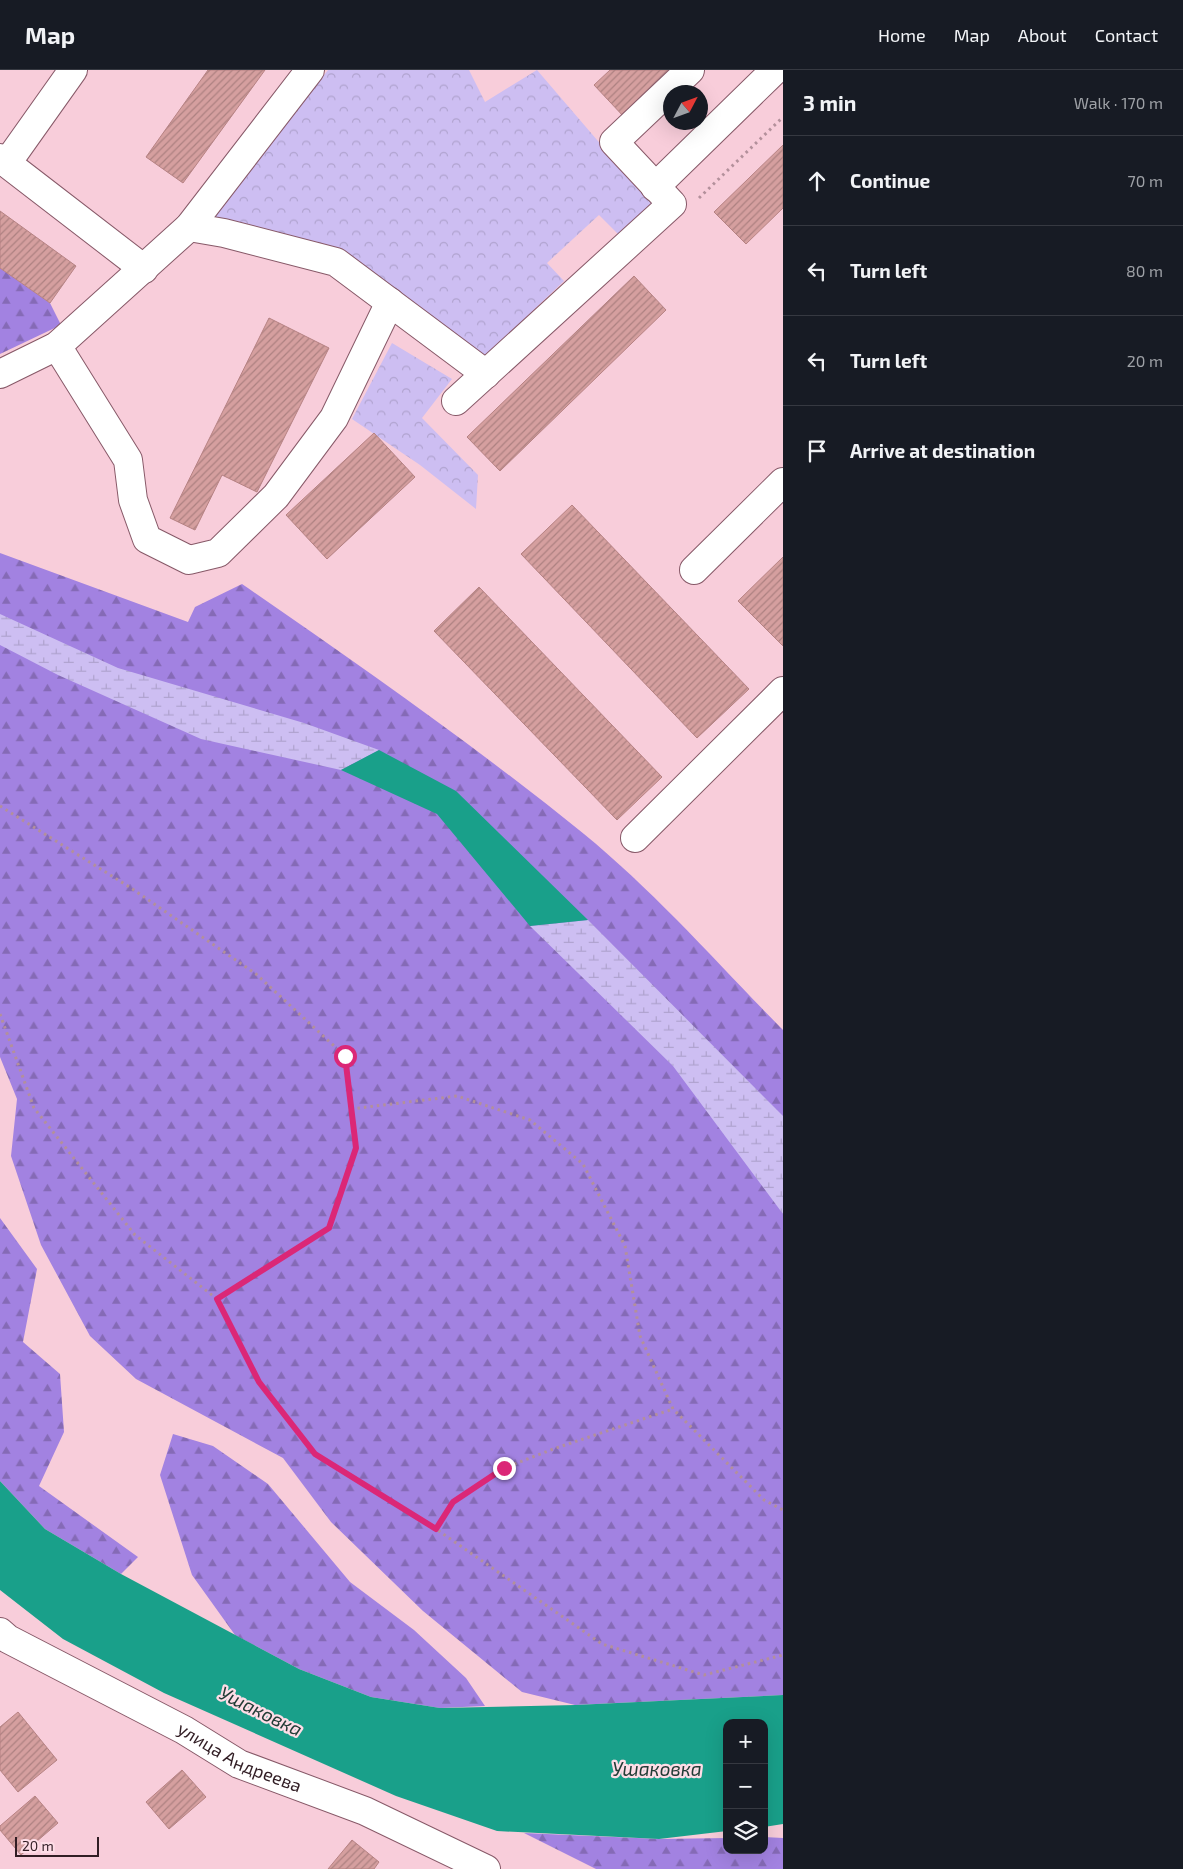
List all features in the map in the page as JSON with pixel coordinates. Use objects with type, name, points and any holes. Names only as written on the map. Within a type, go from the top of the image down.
[{"type":"street","points":[[73,70],[3,160],[144,268]]},
{"type":"street","points":[[0,374],[57,346],[190,227],[310,70]]},
{"type":"street","points":[[664,196],[614,142],[690,70]]},
{"type":"street","points":[[456,400],[486,374],[664,196],[775,70]]},
{"type":"street","points":[[190,227],[224,233],[336,262],[486,374]]},
{"type":"street","points":[[57,346],[128,460],[132,500],[147,539],[189,560],[218,553],[276,496],[334,418],[390,302]]},
{"type":"street","points":[[694,570],[783,482]]},
{"type":"street","points":[[635,838],[783,691]]},
{"type":"street","name":"улица Андреева","points":[[0,1632],[8,1639],[184,1730],[238,1764],[365,1811],[486,1869]]},
{"type":"path","points":[[664,196],[689,206],[783,117]]},
{"type":"path","points":[[0,806],[131,888],[256,974],[345,1056],[356,1148],[329,1228],[217,1299]]},
{"type":"path","points":[[0,1014],[34,1108],[135,1235],[217,1299],[259,1382],[315,1454],[436,1529],[602,1644],[704,1675],[783,1655]]},
{"type":"path","points":[[351,1109],[457,1096],[530,1120],[584,1164],[625,1246],[640,1336],[673,1409],[764,1500],[783,1510]]},
{"type":"path","points":[[436,1529],[453,1502],[504,1468],[556,1448],[673,1409]]},
{"type":"green space","points":[[328,70],[469,70],[485,102],[537,70],[652,204],[618,234],[599,215],[547,263],[564,281],[484,357],[347,255],[215,217]]},
{"type":"green space","points":[[0,268],[50,303],[61,325],[0,354]]},
{"type":"green space","points":[[392,343],[452,379],[422,418],[478,475],[476,509],[420,465],[352,419]]},
{"type":"green space","points":[[0,553],[188,622],[195,607],[242,584],[458,737],[584,834],[636,880],[686,929],[783,1030],[783,1695],[575,1705],[522,1692],[423,1611],[331,1522],[283,1458],[136,1379],[90,1336],[41,1245],[11,1156],[17,1099],[0,1057]]},
{"type":"green space","points":[[0,614],[118,668],[304,723],[379,750],[341,770],[201,739],[58,675],[0,645]]},
{"type":"green space","points":[[588,920],[783,1116],[783,1214],[673,1066],[530,926]]},
{"type":"green space","points":[[0,1218],[37,1269],[23,1342],[60,1374],[64,1432],[39,1486],[138,1557],[121,1574],[45,1529],[0,1481]]},
{"type":"green space","points":[[173,1434],[213,1446],[268,1484],[350,1582],[414,1630],[466,1678],[485,1706],[440,1708],[371,1697],[299,1669],[235,1635],[192,1575],[160,1475]]},
{"type":"green space","points":[[524,1833],[659,1839],[723,1838],[723,1854],[768,1854],[768,1837],[783,1838],[783,1869],[596,1869]]},
{"type":"water","points":[[379,750],[456,791],[588,920],[530,926],[437,814],[341,770]]},
{"type":"water","name":"Ушаковка","points":[[0,1481],[45,1529],[121,1574],[299,1669],[371,1697],[440,1708],[575,1705],[783,1695],[783,1824],[768,1826],[768,1719],[723,1719],[723,1831],[659,1839],[497,1831],[396,1796],[164,1693],[63,1639],[0,1590]]},
{"type":"building","points":[[208,70],[265,70],[183,183],[146,157]]},
{"type":"building","points":[[610,70],[674,70],[625,118],[594,85]]},
{"type":"building","points":[[783,145],[783,208],[746,244],[714,212]]},
{"type":"building","points":[[0,211],[76,266],[50,303],[0,268]]},
{"type":"building","points":[[634,276],[666,310],[500,471],[467,437]]},
{"type":"building","points":[[269,318],[329,348],[257,492],[222,475],[195,530],[170,518]]},
{"type":"building","points":[[374,433],[415,477],[327,559],[286,515]]},
{"type":"building","points":[[572,505],[749,689],[697,738],[521,554]]},
{"type":"building","points":[[783,557],[783,646],[738,601]]},
{"type":"building","points":[[479,587],[662,777],[617,820],[434,631]]},
{"type":"building","points":[[18,1712],[57,1760],[18,1792],[0,1770],[0,1727]]},
{"type":"building","points":[[182,1770],[206,1797],[169,1829],[146,1802]]},
{"type":"building","points":[[35,1796],[58,1823],[21,1855],[0,1830],[0,1826]]},
{"type":"building","points":[[352,1840],[379,1862],[374,1869],[328,1869]]},
{"type":"route","points":[[345,1056],[356,1148],[329,1228],[217,1299],[259,1382],[315,1454],[436,1529],[453,1502],[504,1468]]}]
